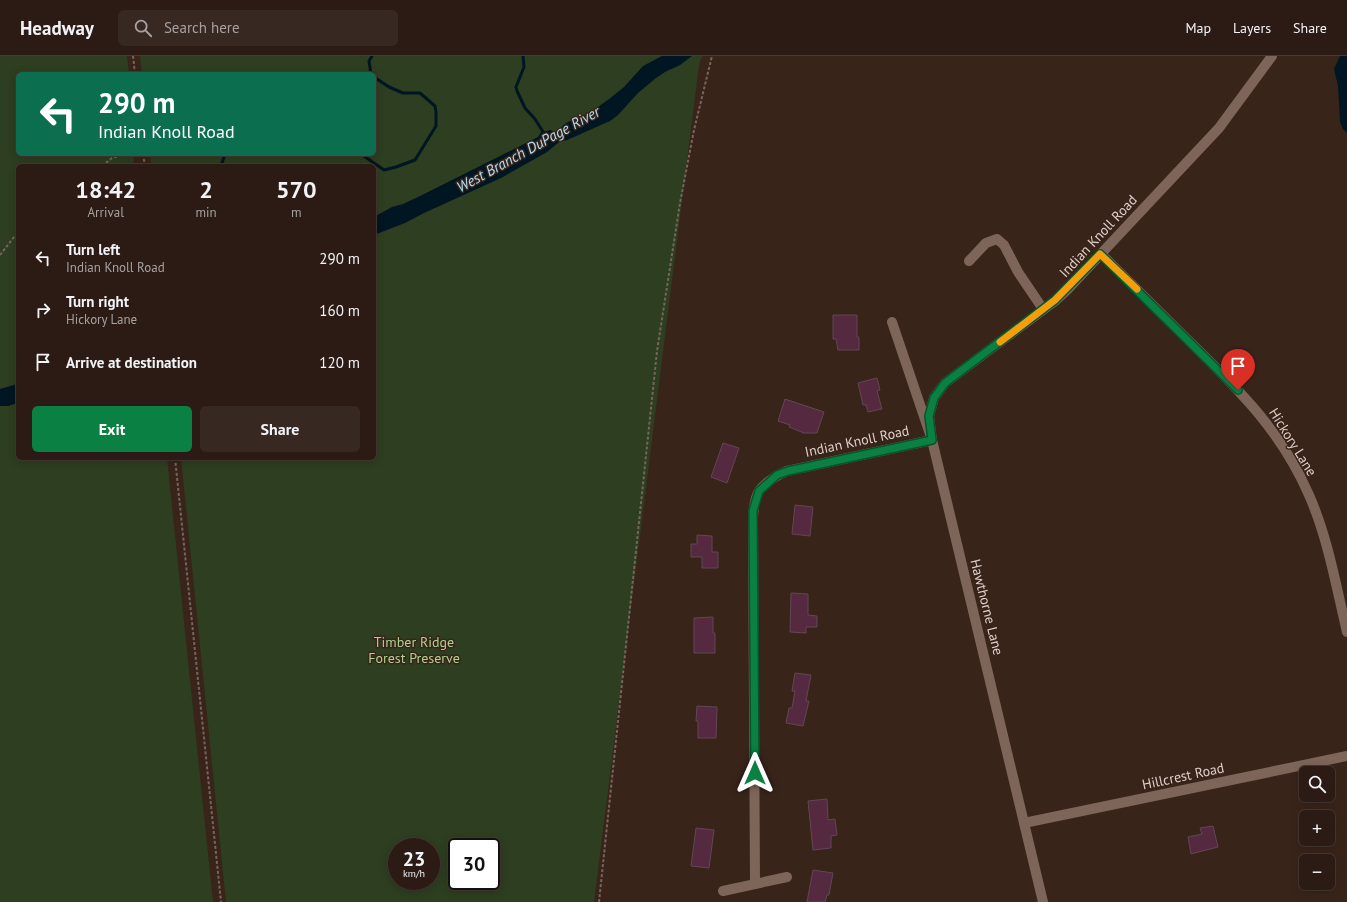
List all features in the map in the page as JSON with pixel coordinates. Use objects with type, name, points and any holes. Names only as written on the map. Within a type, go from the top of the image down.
[{"type":"street","name":"Indian Knoll Road","points":[[755,884],[753,511],[759,491],[777,475],[788,471],[932,440],[929,416],[934,398],[945,383],[1066,290],[1219,128],[1272,56]]},
{"type":"street","points":[[970,261],[986,243],[997,239],[1004,245],[1018,272],[1043,309]]},
{"type":"street","name":"Hickory Lane","points":[[1100,254],[1231,381],[1253,406],[1281,443],[1309,495],[1322,530],[1347,632]]},
{"type":"street","name":"Hawthorne Lane","points":[[892,322],[932,440],[1043,902]]},
{"type":"street","name":"Hillcrest Road","points":[[1024,823],[1347,756]]},
{"type":"street","points":[[724,891],[787,878]]},
{"type":"path","points":[[133,56],[135,72]]},
{"type":"path","points":[[599,902],[657,351],[680,203],[694,130],[712,56]]},
{"type":"path","points":[[104,164],[112,158],[119,156]]},
{"type":"path","points":[[0,255],[16,235]]},
{"type":"path","points":[[175,460],[221,902]]},
{"type":"green space","points":[[0,56],[127,56],[129,72],[16,72],[16,156],[134,156],[133,164],[16,164],[16,460],[167,460],[213,902],[0,902]]},
{"type":"green space","name":"Timber Ridge Forest Preserve","points":[[140,56],[703,56],[699,65],[594,902],[226,902],[181,460],[376,460],[376,164],[151,164],[150,156],[376,156],[376,72],[142,72]]},
{"type":"water","name":"West Branch DuPage River","points":[[662,56],[692,56],[680,65],[656,78],[638,93],[618,115],[610,121],[559,142],[547,152],[501,178],[405,223],[376,234],[376,216],[392,207],[403,204],[420,196],[538,137],[541,132],[551,130],[554,132],[559,130],[566,123],[591,112],[609,99],[624,87],[643,66]]},
{"type":"water","points":[[1340,56],[1347,56],[1347,133],[1343,129],[1340,122],[1338,86],[1334,69]]},
{"type":"water","points":[[16,384],[16,404],[0,406],[0,389]]},
{"type":"building","points":[[833,315],[857,315],[857,337],[859,337],[859,350],[838,350],[836,339],[833,339]]},
{"type":"building","points":[[877,378],[880,390],[877,391],[882,409],[868,412],[866,405],[863,405],[858,383]]},
{"type":"building","points":[[785,399],[824,412],[817,433],[804,433],[789,427],[790,425],[778,421]]},
{"type":"building","points":[[723,443],[739,448],[727,483],[711,477]]},
{"type":"building","points":[[795,505],[813,507],[810,536],[792,534]]},
{"type":"building","points":[[697,535],[712,536],[712,552],[718,552],[718,568],[702,568],[702,557],[691,557],[691,544],[697,544]]},
{"type":"building","points":[[791,593],[808,594],[808,615],[817,616],[817,627],[806,627],[806,633],[790,632]]},
{"type":"building","points":[[713,617],[715,653],[694,653],[694,618]]},
{"type":"building","points":[[795,673],[811,675],[806,701],[809,701],[803,726],[786,723],[789,708],[792,708],[795,691],[792,691]]},
{"type":"building","points":[[697,706],[717,707],[716,738],[698,738],[698,721],[696,721]]},
{"type":"building","points":[[827,799],[828,820],[835,819],[837,835],[831,836],[831,848],[813,850],[808,801]]},
{"type":"building","points":[[1213,826],[1218,847],[1191,854],[1188,837],[1202,834],[1200,828]]},
{"type":"building","points":[[696,828],[714,830],[709,868],[691,866]]},
{"type":"building","points":[[813,870],[833,873],[829,895],[827,895],[825,902],[807,902]]},
{"type":"waterway","points":[[371,72],[369,61],[372,56]]},
{"type":"waterway","name":"West Branch DuPage River","points":[[523,56],[524,67],[516,87],[517,91],[525,108],[535,119],[545,135]]},
{"type":"waterway","points":[[376,78],[389,87],[403,93],[420,93],[435,106],[436,126],[415,160],[384,170],[376,164]]},
{"type":"waterway","points":[[222,164],[224,156]]},
{"type":"waterway","points":[[364,156],[375,164]]},
{"type":"slow traffic","points":[[1000,342],[1055,300],[1100,254],[1137,289]]},
{"type":"route","points":[[755,773],[753,511],[759,491],[777,475],[788,471],[932,440],[929,416],[934,398],[945,383],[1055,300],[1100,254],[1231,381],[1238,390]]}]
